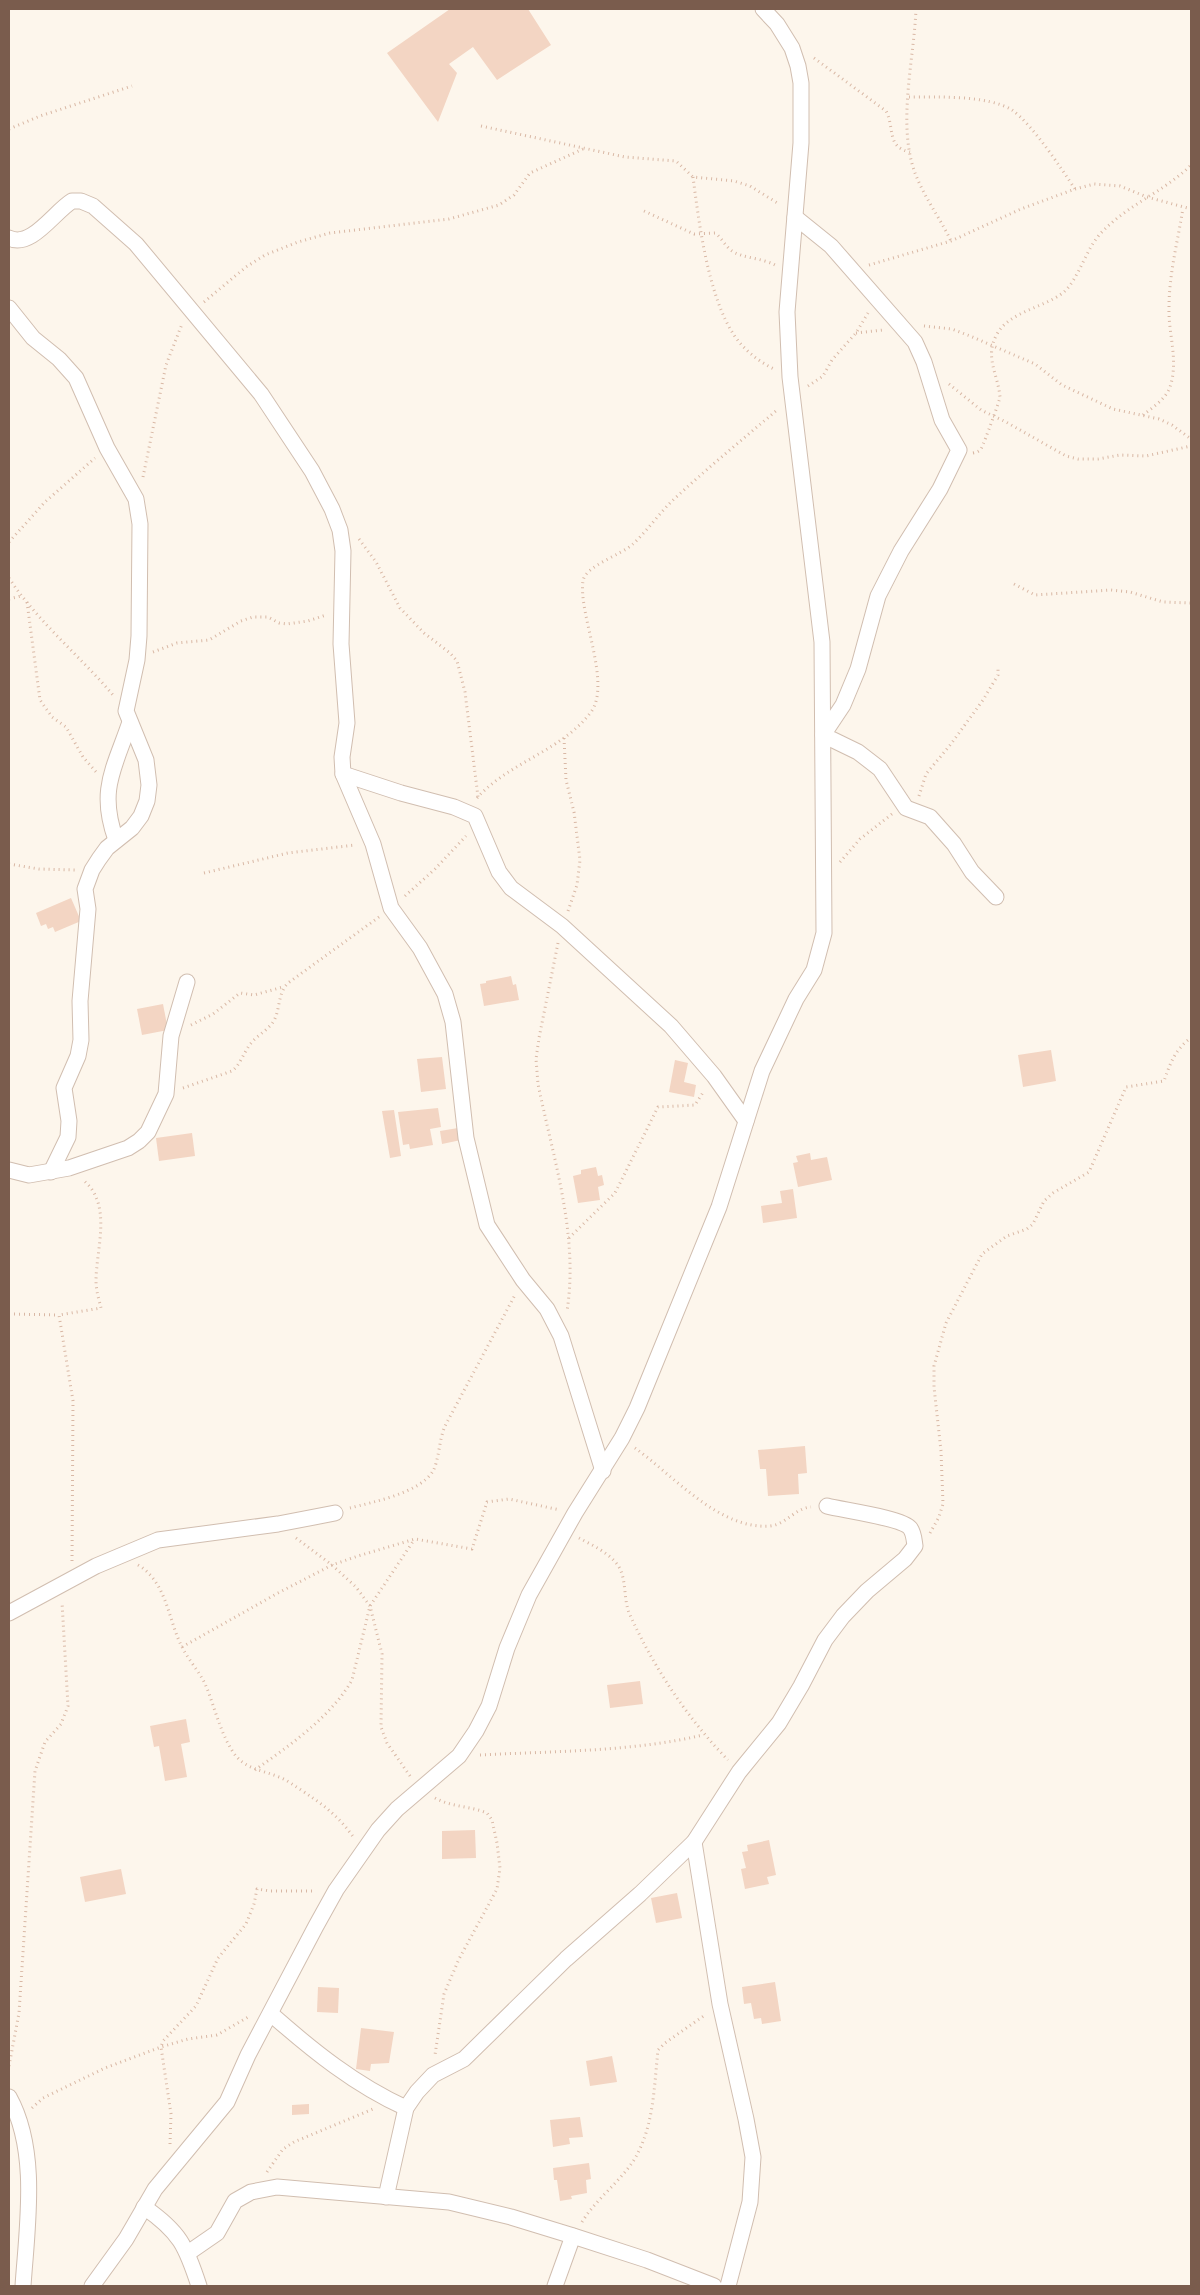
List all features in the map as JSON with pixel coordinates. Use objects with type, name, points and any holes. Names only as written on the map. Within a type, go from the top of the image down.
[{"type":"street","points":[[92,2286],[126,2239],[165,2174],[194,2144],[226,2102],[248,2056],[336,1890],[390,1816],[459,1756],[476,1732],[489,1706],[507,1648],[529,1596],[638,1408],[719,1207],[762,1071],[796,999],[814,970],[824,933],[822,642],[790,378],[787,312],[802,110],[798,66],[792,48],[777,24],[763,9]]},
{"type":"street","points":[[9,238],[16,241],[26,239],[72,202],[88,203],[136,244],[261,394],[312,471],[332,509],[340,530],[343,551],[341,610],[347,723],[342,757],[343,774],[373,844],[391,908],[420,948],[445,994],[452,1022],[466,1138],[487,1225],[523,1280],[547,1309],[560,1336],[602,1471]]},
{"type":"street","points":[[795,216],[831,246],[903,326],[915,342],[924,362],[942,420],[959,450],[940,489],[901,551],[878,596],[858,668],[843,705],[823,735]]},
{"type":"street","points":[[9,308],[33,338],[59,359],[76,378],[107,448],[136,499],[139,510],[141,564],[137,660],[128,717],[109,783],[107,803],[110,823],[116,840]]},
{"type":"street","points":[[51,1172],[64,1150],[68,1137],[64,1088],[78,1056],[81,1040],[80,1001],[88,908],[85,889],[92,870],[107,848],[132,828],[141,816],[147,801],[149,785],[146,760],[128,717]]},
{"type":"street","points":[[823,735],[858,752],[880,770],[906,808],[930,817],[954,844],[972,872],[996,897]]},
{"type":"street","points":[[343,774],[468,811],[479,823],[500,872],[511,888],[562,926],[672,1026],[714,1076],[746,1121]]},
{"type":"street","points":[[9,1170],[30,1176],[51,1172],[112,1154],[139,1142],[148,1132],[166,1094],[171,1036],[187,982]]},
{"type":"street","points":[[386,2196],[406,2108],[417,2092],[434,2075],[464,2059],[560,1965],[640,1894],[694,1842],[739,1772],[778,1723],[826,1640],[843,1616],[867,1590],[905,1559],[915,1546],[914,1536],[909,1527],[897,1521],[827,1506]]},
{"type":"street","points":[[9,1613],[121,1555],[158,1540],[278,1524],[335,1513]]},
{"type":"street","points":[[694,1842],[720,2004],[753,2157],[750,2202],[728,2286]]},
{"type":"street","points":[[273,2009],[310,2048],[345,2074],[406,2108]]},
{"type":"street","points":[[9,2097],[26,2142],[28,2165],[23,2286]]},
{"type":"street","points":[[188,2253],[217,2233],[235,2201],[251,2192],[277,2187],[449,2202],[511,2217],[573,2236],[646,2260],[714,2286]]},
{"type":"street","points":[[144,2207],[166,2222],[178,2236],[188,2253],[199,2286]]},
{"type":"street","points":[[555,2286],[573,2236]]},
{"type":"path","points":[[916,9],[907,116],[910,152],[921,188],[951,241]]},
{"type":"path","points":[[792,48],[810,56],[879,104],[890,118],[894,142],[902,150],[910,152]]},
{"type":"path","points":[[9,129],[40,116],[132,86]]},
{"type":"path","points":[[909,98],[965,98],[1010,109],[1025,123],[1059,164],[1075,189]]},
{"type":"path","points":[[481,126],[625,157],[676,161],[693,177],[702,233],[721,308],[735,336],[750,354],[790,378]]},
{"type":"path","points":[[139,510],[148,452],[166,365],[178,330],[192,311],[217,293],[246,267],[266,255],[298,242],[330,233],[449,219],[475,213],[498,205],[514,195],[530,173],[583,148]]},
{"type":"path","points":[[959,450],[970,454],[979,452],[984,445],[1000,400],[990,357],[991,346],[1002,328],[1064,291],[1101,232],[1114,220],[1179,177],[1191,165]]},
{"type":"path","points":[[693,177],[734,181],[750,186],[770,197],[795,216]]},
{"type":"path","points":[[852,270],[951,241],[1021,209],[1094,184],[1108,184],[1182,208],[1191,209]]},
{"type":"path","points":[[1143,415],[1164,398],[1173,376],[1174,364],[1168,310],[1182,208]]},
{"type":"path","points":[[644,211],[694,234],[715,233],[738,254],[766,260],[790,270]]},
{"type":"path","points":[[468,811],[478,797],[514,768],[564,738],[592,711],[597,696],[593,648],[583,589],[583,580],[586,573],[592,567],[622,553],[672,501],[793,396],[823,376],[832,360],[856,333],[866,317],[874,296]]},
{"type":"path","points":[[856,333],[903,326],[935,326],[952,329],[1035,364],[1062,384],[1096,401],[1114,409],[1143,415],[1172,425],[1191,439]]},
{"type":"path","points":[[924,362],[971,404],[1066,456],[1090,460],[1120,455],[1146,456],[1191,446]]},
{"type":"path","points":[[9,542],[45,502],[107,448]]},
{"type":"path","points":[[357,537],[376,562],[400,608],[424,633],[450,653],[457,662],[465,692],[478,797]]},
{"type":"path","points":[[9,578],[21,596],[88,666],[128,717]]},
{"type":"path","points":[[1014,584],[1035,595],[1110,590],[1130,592],[1162,602],[1191,603]]},
{"type":"path","points":[[9,599],[21,596]]},
{"type":"path","points":[[27,602],[40,700],[52,717],[66,727],[83,757],[109,783]]},
{"type":"path","points":[[137,660],[177,644],[209,640],[241,621],[253,617],[262,616],[279,623],[296,624],[341,610]]},
{"type":"path","points":[[824,891],[848,851],[882,821],[895,812],[916,802],[926,774],[983,700],[998,675],[998,668]]},
{"type":"path","points":[[560,1336],[570,1290],[569,1238],[538,1084],[536,1059],[545,1003],[562,926],[577,885],[580,860],[574,812],[566,780],[564,738]]},
{"type":"path","points":[[171,1036],[213,1014],[240,993],[254,995],[283,988],[391,908],[435,869],[479,823]]},
{"type":"path","points":[[204,873],[288,853],[373,844]]},
{"type":"path","points":[[9,864],[39,868],[92,870]]},
{"type":"path","points":[[166,1094],[232,1072],[252,1042],[272,1024],[283,988]]},
{"type":"path","points":[[915,1546],[933,1530],[943,1504],[941,1451],[934,1387],[934,1366],[937,1352],[946,1323],[982,1254],[995,1242],[1027,1229],[1032,1224],[1044,1201],[1053,1193],[1089,1172],[1126,1088],[1164,1082],[1170,1063],[1181,1045],[1191,1038]]},
{"type":"path","points":[[569,1238],[615,1193],[658,1107],[695,1105],[714,1076]]},
{"type":"path","points":[[9,1314],[59,1315],[101,1308],[96,1283],[101,1218],[98,1201],[89,1185],[69,1168]]},
{"type":"path","points":[[335,1513],[395,1495],[415,1487],[428,1478],[436,1462],[439,1440],[445,1426],[523,1280]]},
{"type":"path","points":[[9,2066],[19,2013],[35,1771],[45,1742],[61,1724],[68,1706],[66,1583],[73,1400],[59,1315]]},
{"type":"path","points":[[622,1438],[708,1506],[753,1525],[777,1525],[808,1506],[827,1506]]},
{"type":"path","points":[[182,1647],[332,1565],[415,1539],[472,1549],[487,1502],[498,1499],[530,1503],[575,1514]]},
{"type":"path","points":[[278,1524],[332,1565],[356,1587],[370,1606],[382,1654],[381,1727],[394,1756],[420,1790],[443,1803],[474,1807],[487,1813],[496,1831],[500,1868],[497,1889],[459,1959],[444,1994],[436,2038],[434,2075]]},
{"type":"path","points":[[566,1530],[603,1551],[619,1567],[629,1612],[649,1653],[704,1735],[739,1772]]},
{"type":"path","points":[[255,1770],[296,1740],[346,1690],[352,1680],[370,1606],[415,1539]]},
{"type":"path","points":[[121,1555],[146,1570],[160,1589],[182,1647],[205,1684],[228,1744],[234,1754],[240,1761],[255,1770],[280,1777],[326,1806],[340,1819],[363,1852]]},
{"type":"path","points":[[459,1756],[633,1747],[666,1744],[704,1735]]},
{"type":"path","points":[[165,2174],[172,2125],[161,2047],[166,2038],[196,2006],[218,1958],[246,1924],[254,1904],[257,1889],[286,1892],[336,1890]]},
{"type":"path","points":[[573,2236],[590,2210],[634,2160],[645,2136],[651,2114],[658,2050],[720,2004]]},
{"type":"path","points":[[19,2121],[43,2098],[105,2068],[188,2039],[217,2035],[273,2009]]},
{"type":"path","points":[[251,2192],[284,2149],[294,2142],[361,2116],[389,2100]]},
{"type":"building","points":[[450,9],[528,9],[551,45],[497,80],[473,47],[449,64],[457,73],[438,122],[387,53]]},
{"type":"building","points":[[71,898],[81,921],[55,932],[53,927],[48,929],[46,924],[41,926],[36,913]]},
{"type":"building","points":[[511,976],[513,985],[516,984],[519,1000],[484,1006],[480,984]]},
{"type":"building","points":[[163,1004],[168,1030],[142,1035],[137,1009]]},
{"type":"building","points":[[1051,1050],[1056,1081],[1023,1087],[1018,1055]]},
{"type":"building","points":[[442,1057],[446,1089],[421,1092],[417,1059]]},
{"type":"building","points":[[675,1060],[688,1063],[684,1082],[696,1085],[694,1097],[669,1092]]},
{"type":"building","points":[[438,1108],[441,1127],[430,1129],[433,1145],[410,1149],[409,1144],[403,1145],[398,1112]]},
{"type":"building","points":[[394,1110],[401,1156],[390,1158],[382,1111]]},
{"type":"building","points":[[458,1128],[461,1140],[442,1144],[440,1131]]},
{"type":"building","points":[[192,1133],[195,1156],[159,1161],[156,1138]]},
{"type":"building","points":[[810,1153],[811,1160],[827,1157],[832,1180],[798,1187],[793,1163],[798,1162],[796,1156]]},
{"type":"building","points":[[596,1167],[598,1176],[602,1175],[604,1185],[598,1187],[600,1200],[578,1203],[573,1176],[581,1174],[581,1170]]},
{"type":"building","points":[[793,1189],[797,1218],[763,1223],[761,1206],[782,1203],[780,1191]]},
{"type":"building","points":[[805,1446],[807,1473],[798,1474],[799,1494],[768,1496],[766,1469],[760,1469],[758,1450]]},
{"type":"building","points":[[640,1681],[643,1704],[610,1708],[607,1685]]},
{"type":"building","points":[[186,1719],[190,1742],[181,1744],[187,1777],[165,1781],[159,1746],[154,1747],[150,1726]]},
{"type":"building","points":[[475,1830],[476,1858],[442,1859],[442,1831]]},
{"type":"building","points":[[769,1840],[776,1875],[767,1877],[769,1884],[745,1889],[741,1869],[746,1868],[742,1852],[748,1851],[747,1845]]},
{"type":"building","points":[[121,1869],[126,1894],[85,1902],[80,1877]]},
{"type":"building","points":[[677,1893],[682,1918],[656,1923],[651,1898]]},
{"type":"building","points":[[775,1982],[781,2021],[762,2024],[761,2018],[754,2019],[751,2003],[744,2004],[742,1987]]},
{"type":"building","points":[[318,1987],[339,1988],[338,2013],[317,2012]]},
{"type":"building","points":[[361,2028],[394,2032],[389,2063],[371,2064],[370,2071],[356,2069]]},
{"type":"building","points":[[612,2056],[617,2082],[590,2086],[586,2061]]},
{"type":"building","points":[[309,2104],[309,2114],[292,2115],[292,2105]]},
{"type":"building","points":[[580,2117],[583,2137],[569,2138],[570,2144],[553,2147],[550,2120]]},
{"type":"building","points":[[589,2163],[591,2179],[586,2180],[587,2193],[571,2196],[572,2199],[560,2201],[557,2180],[554,2180],[553,2168]]}]
